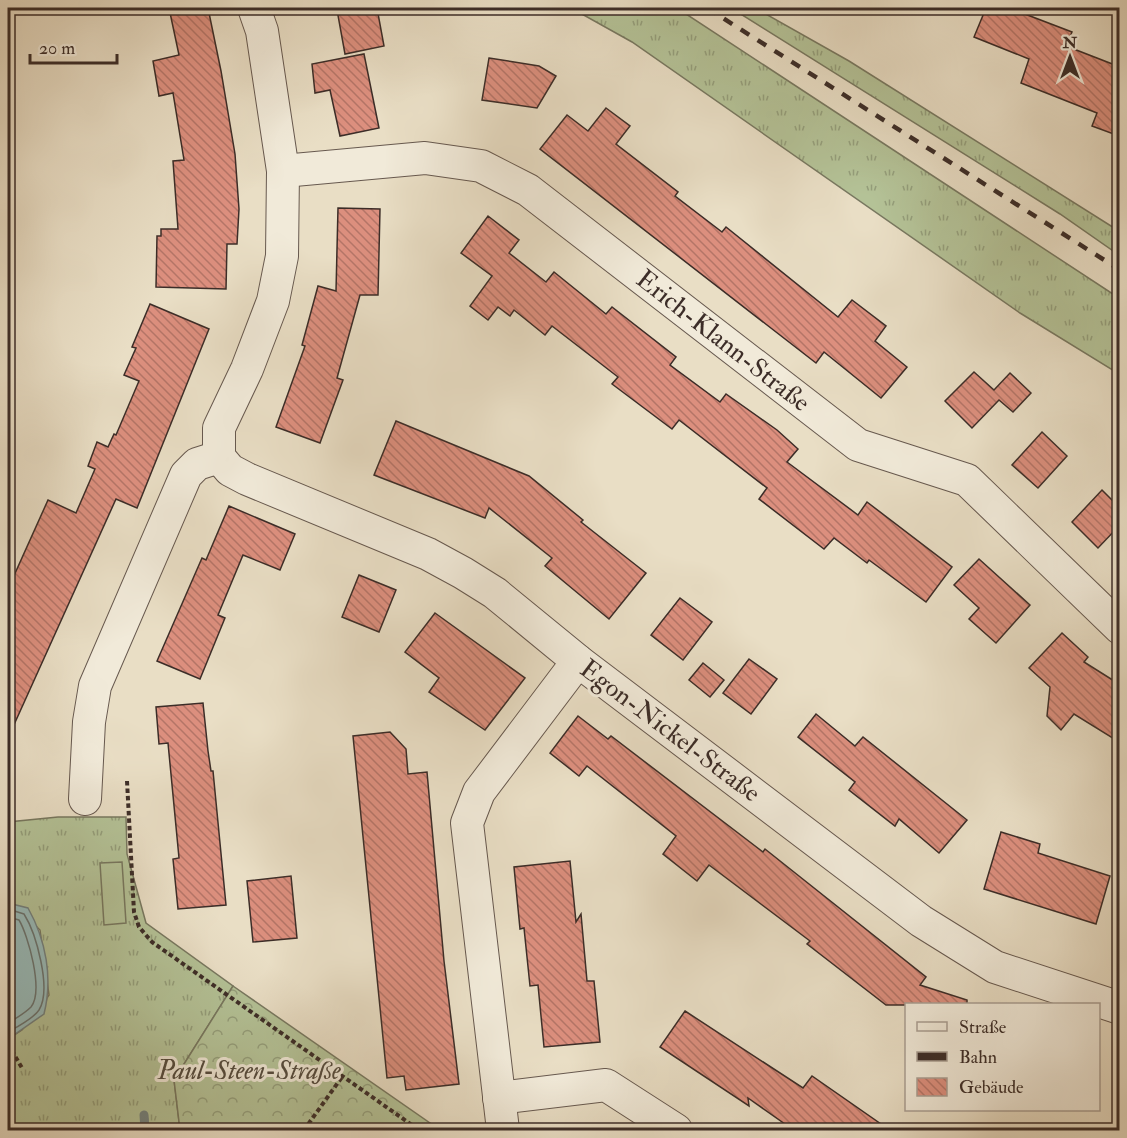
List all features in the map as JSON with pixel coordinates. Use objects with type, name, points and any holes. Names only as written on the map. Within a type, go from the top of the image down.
[{"type":"street","points":[[85,799],[86,754],[95,686],[186,476],[197,464],[219,457],[219,428],[247,369],[273,301],[282,256],[283,171],[262,31],[254,8]]},
{"type":"street","name":"Erich-Klann-Straße","points":[[283,171],[425,158],[481,166],[528,190],[858,445],[967,480],[1119,628]]},
{"type":"street","name":"Egon-Nickel-Straße","points":[[219,457],[230,470],[247,479],[428,554],[495,593],[578,661],[921,921],[995,967],[1119,1008]]},
{"type":"street","points":[[503,1131],[467,823],[478,792],[578,661]]},
{"type":"street","points":[[499,1098],[606,1085],[676,1131]]},
{"type":"path","points":[[127,781],[134,912],[139,927],[152,942],[419,1131]]},
{"type":"path","points":[[8,1044],[22,1068]]},
{"type":"path","points":[[304,1131],[342,1077]]},
{"type":"green space","points":[[571,8],[677,8],[1119,298],[1119,374],[1020,313],[632,42]]},
{"type":"green space","points":[[731,8],[755,8],[849,61],[1119,231],[1119,255],[1060,214]]},
{"type":"green space","points":[[58,817],[126,817],[127,854],[146,923],[233,986],[174,1080],[180,1130],[19,1130],[8,1122],[8,1039],[22,1030],[49,995],[40,930],[14,904],[8,903],[8,822]]},
{"type":"green space","points":[[122,862],[126,923],[104,925],[100,863]]},
{"type":"green space","name":"Paul-Steen-Straße","points":[[233,986],[440,1130],[350,1130],[346,1128],[344,1130],[180,1130],[174,1080]]},
{"type":"water","points":[[8,903],[28,908],[34,920],[46,960],[48,987],[44,1014],[8,1039],[8,996],[11,992],[8,971]]},
{"type":"building","points":[[169,8],[208,8],[221,71],[235,154],[239,209],[237,244],[227,244],[226,289],[156,287],[157,236],[161,236],[161,229],[178,229],[173,161],[184,160],[173,93],[159,96],[153,61],[179,55]]},
{"type":"building","points":[[377,8],[384,46],[345,54],[337,10]]},
{"type":"building","points":[[986,8],[1009,8],[1072,32],[1066,46],[1115,65],[1119,60],[1119,136],[1092,126],[1097,113],[1021,83],[1029,59],[974,37]]},
{"type":"building","points":[[364,54],[379,128],[340,136],[330,90],[315,93],[312,64]]},
{"type":"building","points":[[489,58],[539,66],[556,76],[537,108],[482,100]]},
{"type":"building","points":[[606,108],[630,126],[616,144],[678,192],[675,196],[722,232],[726,227],[838,317],[852,300],[886,326],[875,341],[907,367],[881,398],[824,352],[816,363],[540,149],[567,115],[588,131]]},
{"type":"building","points":[[338,208],[380,209],[378,295],[360,295],[337,378],[343,380],[320,443],[276,427],[305,346],[302,345],[318,286],[336,291]]},
{"type":"building","points":[[488,216],[519,240],[509,253],[546,282],[554,272],[606,314],[612,307],[676,357],[670,365],[720,402],[726,394],[777,430],[798,449],[787,462],[858,515],[867,502],[952,567],[926,602],[869,560],[867,563],[834,538],[824,549],[759,499],[767,488],[679,420],[672,429],[612,384],[618,377],[552,326],[545,335],[514,310],[510,316],[498,307],[488,320],[470,306],[492,276],[461,253]]},
{"type":"building","points":[[150,304],[209,329],[137,508],[116,499],[8,738],[8,589],[48,500],[76,513],[95,469],[88,466],[97,442],[108,447],[114,434],[116,435],[139,381],[124,375],[136,348],[132,347]]},
{"type":"building","points":[[974,372],[994,390],[1010,373],[1031,393],[1013,412],[999,400],[972,428],[945,401]]},
{"type":"building","points":[[396,421],[529,476],[583,520],[581,522],[646,573],[609,619],[545,566],[552,558],[489,508],[485,518],[374,475]]},
{"type":"building","points":[[1042,432],[1067,456],[1038,488],[1012,465]]},
{"type":"building","points":[[1102,490],[1119,507],[1119,526],[1098,548],[1072,522]]},
{"type":"building","points":[[229,506],[295,534],[280,570],[243,555],[218,615],[225,618],[200,679],[157,661],[202,558],[206,560]]},
{"type":"building","points":[[979,559],[1030,605],[996,643],[969,619],[979,608],[954,585]]},
{"type":"building","points":[[359,575],[396,590],[379,632],[342,617]]},
{"type":"building","points":[[680,598],[712,622],[683,660],[651,635]]},
{"type":"building","points":[[435,613],[525,678],[485,730],[429,692],[439,678],[405,652]]},
{"type":"building","points":[[1062,633],[1088,657],[1084,662],[1119,684],[1119,742],[1074,714],[1061,730],[1047,716],[1050,687],[1029,668]]},
{"type":"building","points":[[749,659],[777,679],[751,714],[723,693]]},
{"type":"building","points":[[703,663],[724,680],[710,697],[689,680]]},
{"type":"building","points":[[203,703],[208,751],[211,771],[213,771],[226,905],[178,909],[173,859],[179,858],[168,743],[159,744],[156,707]]},
{"type":"building","points":[[816,714],[855,746],[863,737],[967,820],[939,853],[899,819],[895,826],[849,790],[855,782],[798,737]]},
{"type":"building","points":[[578,716],[608,739],[611,736],[763,852],[765,849],[926,977],[920,985],[967,1000],[967,1003],[886,1005],[807,944],[810,941],[709,865],[697,881],[663,854],[676,836],[587,766],[579,776],[550,753]]},
{"type":"building","points":[[390,732],[406,749],[408,774],[427,772],[444,961],[459,1084],[406,1090],[404,1076],[387,1078],[353,736]]},
{"type":"building","points":[[1001,832],[1040,844],[1038,853],[1110,876],[1096,924],[984,889]]},
{"type":"building","points":[[570,861],[576,922],[581,914],[587,981],[594,981],[600,1042],[544,1047],[538,985],[530,986],[524,928],[520,929],[514,867]]},
{"type":"building","points":[[291,876],[297,938],[253,942],[247,881]]},
{"type":"building","points":[[685,1011],[803,1088],[812,1076],[891,1131],[795,1131],[748,1098],[749,1106],[660,1047]]},
{"type":"waterway","points":[[144,1115],[145,1130]]},
{"type":"railway","points":[[707,8],[1120,270]]}]
